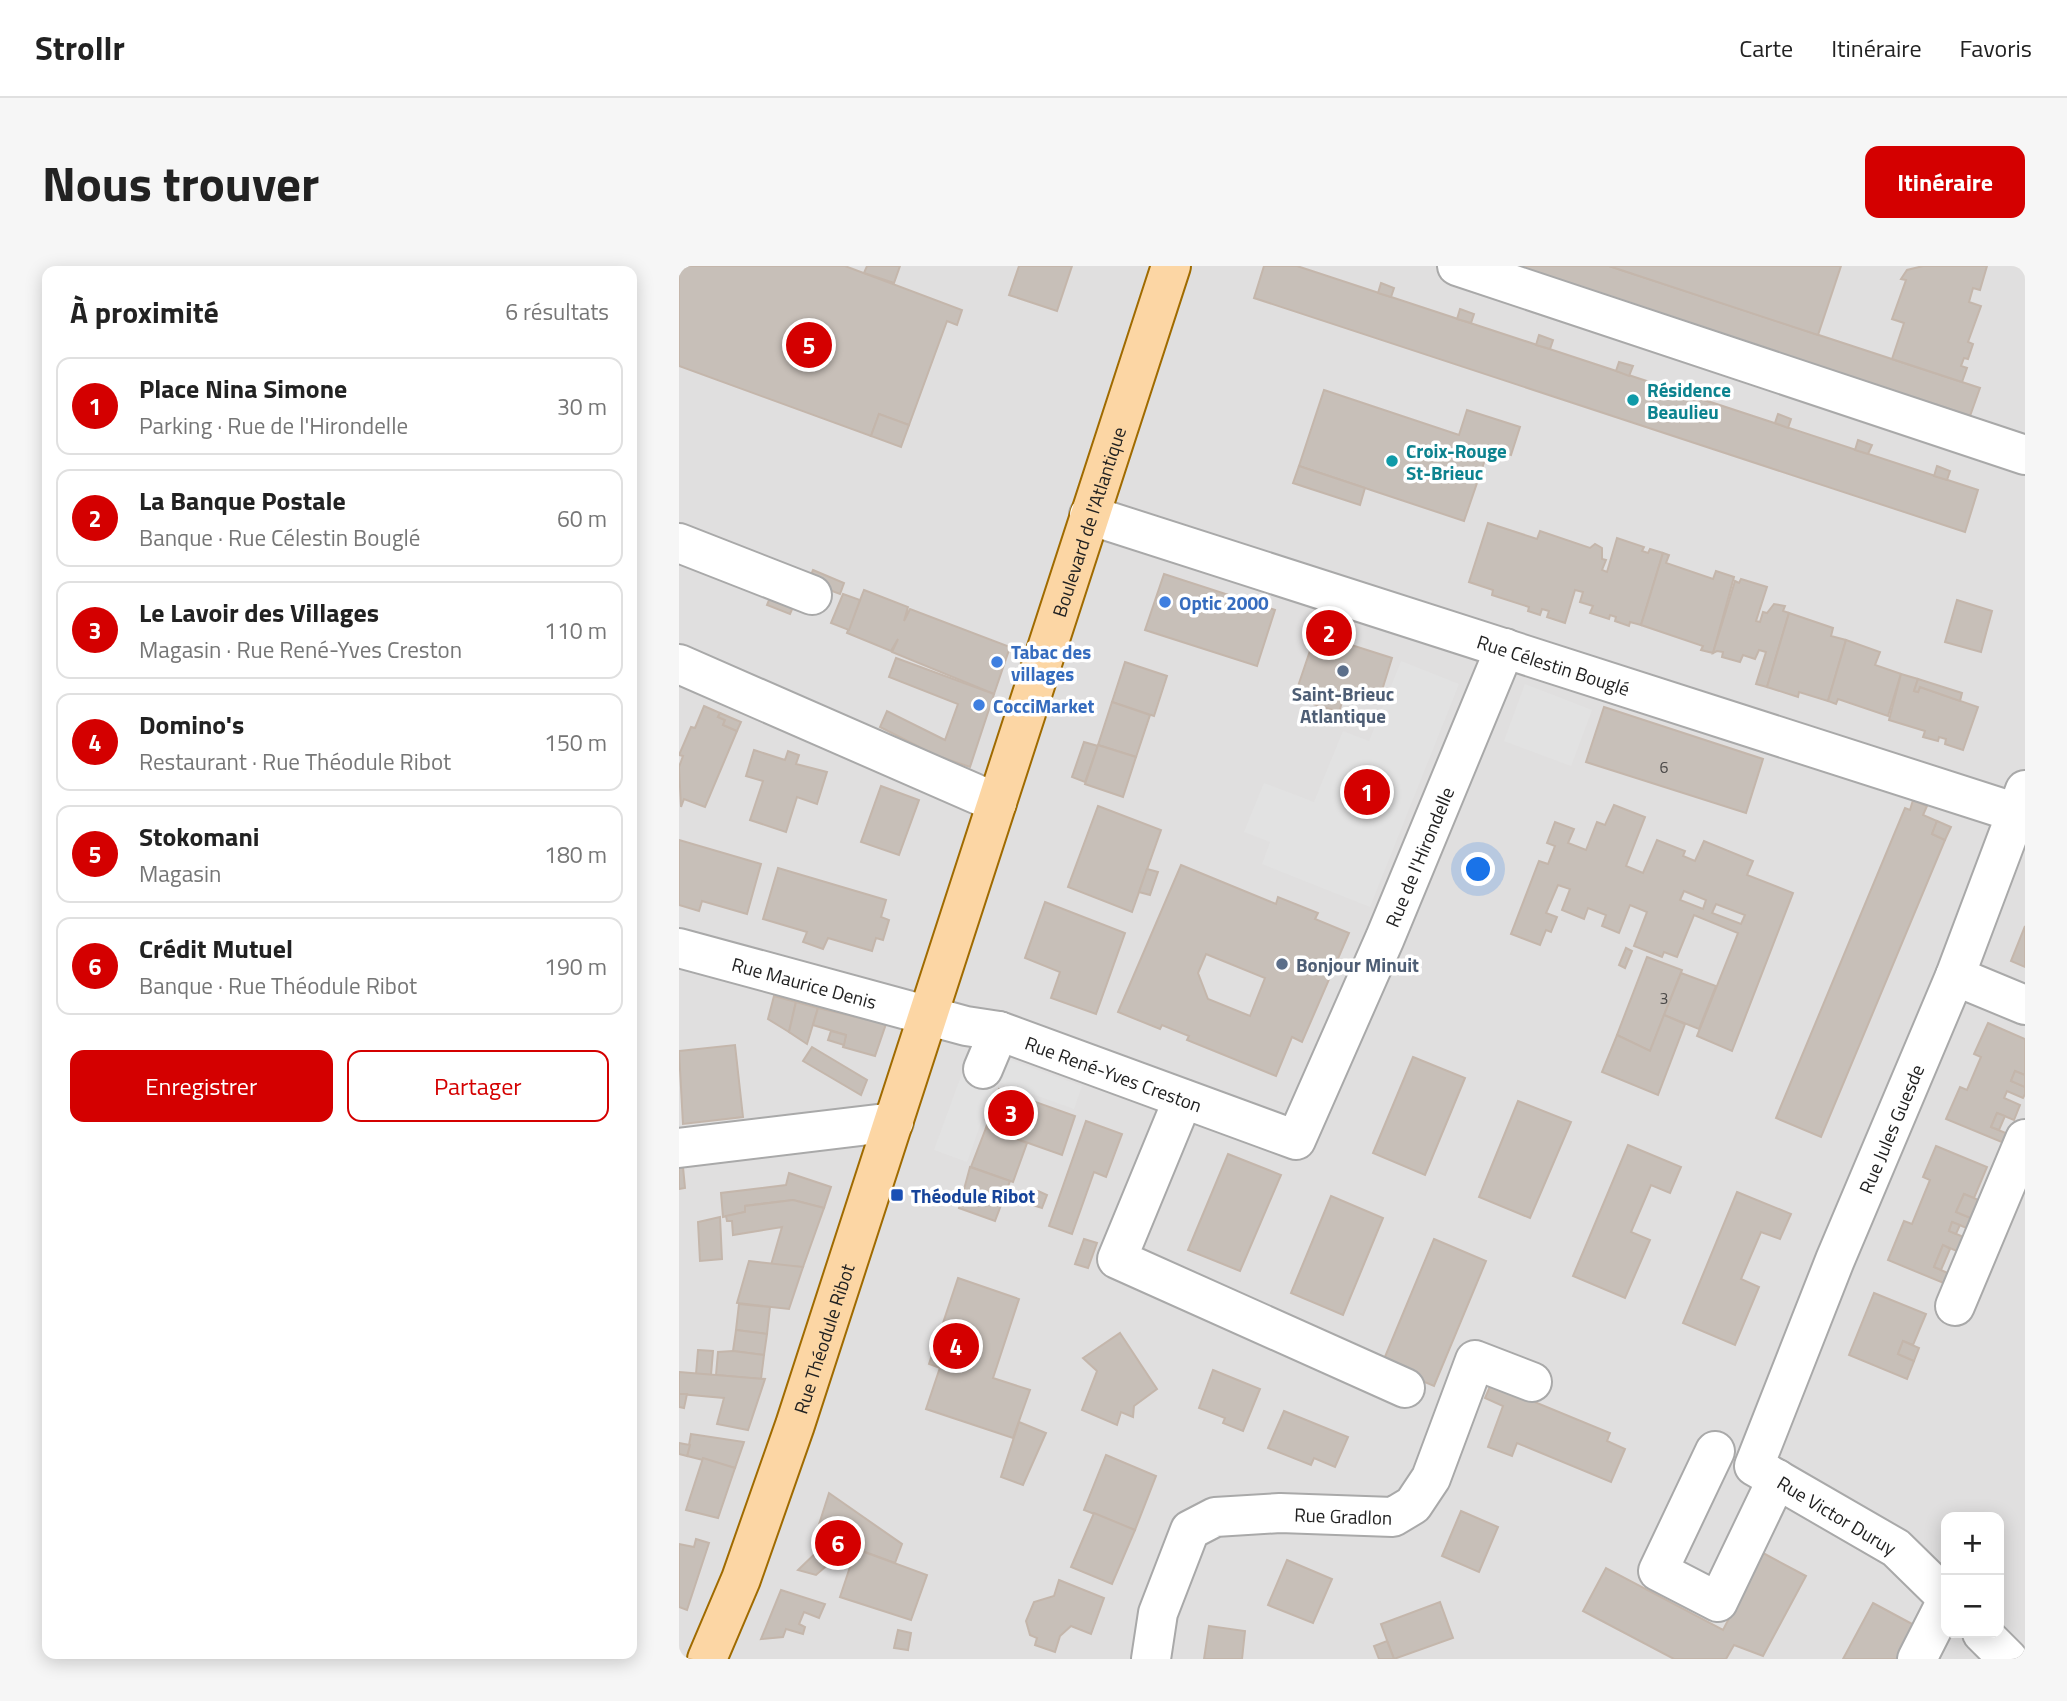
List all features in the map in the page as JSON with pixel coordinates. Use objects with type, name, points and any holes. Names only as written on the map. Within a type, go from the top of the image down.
[{"type":"main road","name":"Boulevard de l'Atlantique","points":[[929,1015],[1171,266]]},
{"type":"main road","name":"Rue Théodule Ribot","points":[[706,1659],[740,1579],[772,1489],[929,1015]]},
{"type":"street","points":[[1457,266],[2025,454]]},
{"type":"street","name":"Rue Célestin Bouglé","points":[[1089,515],[1505,648],[2021,802]]},
{"type":"street","points":[[679,543],[812,595]]},
{"type":"street","name":"Rue de l'Hirondelle","points":[[1296,1140],[1505,648]]},
{"type":"street","points":[[679,664],[997,803]]},
{"type":"street","name":"Rue Jules Guesde","points":[[1715,1451],[1658,1571],[1718,1602],[1766,1472],[1844,1238],[1955,975],[2021,802]]},
{"type":"street","name":"Rue Maurice Denis","points":[[679,948],[929,1015]]},
{"type":"street","points":[[1955,975],[2025,1005]]},
{"type":"street","name":"Rue René-Yves Creston","points":[[929,1015],[999,1031],[1296,1140]]},
{"type":"street","points":[[983,1069],[999,1031]]},
{"type":"street","points":[[1183,1099],[1117,1259],[1405,1388]]},
{"type":"street","points":[[679,1148],[894,1122]]},
{"type":"street","points":[[1955,1306],[2025,1139]]},
{"type":"street","name":"Rue Gradlon","points":[[1151,1659],[1158,1612],[1190,1530],[1215,1517],[1228,1516],[1280,1513],[1393,1517],[1413,1505],[1431,1478],[1475,1360],[1532,1382]]},
{"type":"street","name":"Rue Victor Duruy","points":[[1766,1472],[1896,1548],[1941,1594]]},
{"type":"street","points":[[1917,1659],[1941,1609]]},
{"type":"street","points":[[1987,1638],[2008,1659]]},
{"type":"shaded area","points":[[679,266],[2025,266],[2025,1659],[679,1659]]},
{"type":"shaded area","points":[[1401,661],[1459,684],[1370,907],[1262,864],[1270,842],[1244,832],[1264,783],[1314,802],[1343,731],[1369,741]]},
{"type":"shaded area","points":[[1525,684],[1592,710],[1571,766],[1504,741]]},
{"type":"shaded area","points":[[972,1046],[1082,1086],[1074,1109],[996,1081],[967,1162],[934,1150]]},
{"type":"building","points":[[679,266],[845,266],[962,310],[957,325],[947,321],[909,425],[879,414],[871,436],[679,366]]},
{"type":"building","points":[[867,266],[900,266],[894,283],[864,273]]},
{"type":"building","points":[[1019,266],[1072,266],[1057,311],[1009,295]]},
{"type":"building","name":"Résidence Beaulieu","points":[[1264,266],[1297,266],[1978,490],[1965,532],[1254,298]]},
{"type":"building","points":[[1515,266],[1609,266],[1980,388],[1970,416]]},
{"type":"building","points":[[1609,266],[1841,266],[1818,335]]},
{"type":"building","points":[[1923,266],[1987,266],[1980,290],[1973,288],[1969,302],[1981,306],[1968,342],[1973,344],[1968,359],[1964,358],[1961,366],[1967,368],[1962,382],[1892,359],[1904,323],[1892,319],[1906,280],[1901,279],[1907,270]]},
{"type":"building","points":[[1381,283],[1394,288],[1391,297],[1378,293]]},
{"type":"building","points":[[1460,309],[1474,314],[1471,323],[1457,319]]},
{"type":"building","points":[[1539,335],[1553,340],[1550,349],[1536,345]]},
{"type":"building","points":[[1619,362],[1633,366],[1629,376],[1616,371]]},
{"type":"building","points":[[1698,388],[1712,392],[1709,402],[1696,397]]},
{"type":"building","name":"Croix-Rouge St-Brieuc","points":[[1324,390],[1459,435],[1467,410],[1520,427],[1511,455],[1489,448],[1464,521],[1299,466]]},
{"type":"building","points":[[879,414],[909,425],[901,447],[871,436]]},
{"type":"building","points":[[1778,414],[1791,419],[1788,428],[1775,423]]},
{"type":"building","points":[[1858,440],[1872,445],[1868,454],[1855,450]]},
{"type":"building","points":[[1299,466],[1365,488],[1360,505],[1293,483]]},
{"type":"building","points":[[1937,466],[1950,471],[1947,480],[1934,476]]},
{"type":"building","points":[[1488,523],[1537,539],[1540,531],[1590,548],[1595,544],[1602,548],[1602,559],[1606,560],[1602,570],[1607,572],[1617,538],[1644,547],[1642,551],[1648,553],[1650,549],[1663,553],[1641,625],[1630,622],[1629,626],[1615,621],[1616,617],[1610,615],[1609,619],[1590,613],[1593,606],[1580,602],[1583,592],[1575,590],[1565,623],[1547,617],[1549,611],[1542,609],[1540,615],[1528,611],[1529,607],[1492,595],[1493,590],[1469,582]]},
{"type":"building","points":[[1663,553],[1669,555],[1666,563],[1713,579],[1716,571],[1734,577],[1713,653],[1701,650],[1703,646],[1641,625]]},
{"type":"building","points":[[813,570],[844,583],[840,594],[808,582]]},
{"type":"building","points":[[1164,574],[1275,610],[1257,666],[1145,630]]},
{"type":"building","points":[[1741,579],[1767,587],[1756,621],[1760,622],[1763,612],[1767,613],[1774,604],[1785,606],[1783,611],[1789,613],[1767,687],[1756,684],[1766,652],[1759,650],[1755,659],[1743,655],[1740,662],[1722,657],[1723,652],[1713,653],[1735,581],[1739,583]]},
{"type":"building","points":[[774,588],[797,598],[790,614],[767,605]]},
{"type":"building","points":[[864,590],[908,607],[904,621],[910,609],[1010,647],[994,694],[892,652],[898,639],[891,651],[847,633]]},
{"type":"building","points":[[843,594],[860,600],[849,630],[831,623]]},
{"type":"building","points":[[1957,600],[1992,611],[1981,652],[1945,642]]},
{"type":"building","points":[[1789,613],[1833,628],[1831,636],[1846,640],[1828,701],[1799,692],[1798,697],[1767,687]]},
{"type":"building","points":[[1315,636],[1323,636],[1326,644],[1342,642],[1392,658],[1379,700],[1344,696],[1339,712],[1294,698]]},
{"type":"building","points":[[1846,640],[1880,652],[1875,665],[1901,674],[1888,716],[1838,699],[1836,704],[1828,701]]},
{"type":"building","points":[[896,658],[994,694],[970,767],[935,755],[880,727],[887,711],[945,740],[958,704],[889,677]]},
{"type":"building","points":[[1125,662],[1167,676],[1154,716],[1112,702]]},
{"type":"building","points":[[1901,674],[1918,679],[1914,691],[1918,692],[1920,687],[1978,707],[1963,750],[1945,744],[1946,739],[1939,737],[1938,741],[1923,737],[1925,731],[1889,720]]},
{"type":"building","points":[[1918,679],[1962,693],[1960,701],[1920,687],[1918,692],[1914,691]]},
{"type":"building","points":[[1112,702],[1150,715],[1136,757],[1098,745]]},
{"type":"building","points":[[704,706],[720,713],[718,717],[725,720],[723,725],[737,731],[705,807],[684,799],[681,807],[679,767],[683,756],[679,755]]},
{"type":"building","points":[[1604,707],[1763,759],[1746,813],[1586,762]]},
{"type":"building","points":[[720,713],[741,722],[737,731],[723,725],[725,720],[718,717]]},
{"type":"building","points":[[1084,742],[1098,746],[1085,782],[1072,777]]},
{"type":"building","points":[[1098,745],[1136,757],[1123,797],[1085,784]]},
{"type":"building","points":[[754,750],[785,760],[788,751],[799,755],[796,764],[827,772],[817,804],[797,797],[786,832],[750,820],[763,781],[746,776]]},
{"type":"building","points":[[881,786],[919,800],[899,855],[861,842]]},
{"type":"building","points":[[1913,800],[1927,806],[1923,815],[1937,821],[1932,834],[1945,840],[1821,1137],[1776,1118],[1905,808],[1910,810]]},
{"type":"building","points":[[1614,805],[1645,817],[1626,866],[1643,873],[1657,840],[1685,851],[1683,856],[1695,861],[1704,841],[1753,861],[1747,875],[1793,893],[1732,1051],[1697,1036],[1738,933],[1694,915],[1677,957],[1664,952],[1662,957],[1634,946],[1647,912],[1630,905],[1619,933],[1602,926],[1606,915],[1588,908],[1584,919],[1562,910],[1570,889],[1558,885],[1546,913],[1557,917],[1551,932],[1546,930],[1540,945],[1511,934],[1539,861],[1548,864],[1555,846],[1547,843],[1555,822],[1574,829],[1568,843],[1586,850],[1597,822],[1605,825]],"holes":[[[1684,891],[1706,900],[1703,909],[1680,900]],[[1716,904],[1745,915],[1741,924],[1712,913]]]},
{"type":"building","points":[[1098,806],[1161,830],[1132,912],[1068,887]]},
{"type":"building","points":[[1937,821],[1951,827],[1945,840],[1932,834]]},
{"type":"building","points":[[679,840],[761,864],[747,914],[702,901],[699,911],[679,905]]},
{"type":"building","name":"Bonjour Minuit","points":[[1181,865],[1276,904],[1278,897],[1318,913],[1315,919],[1349,933],[1302,1042],[1292,1037],[1276,1076],[1187,1040],[1189,1036],[1162,1025],[1160,1029],[1118,1012]],"holes":[[[1206,954],[1265,978],[1250,1016],[1208,999],[1198,973]]]},
{"type":"building","points":[[778,868],[886,900],[881,917],[889,920],[883,940],[876,938],[872,951],[828,938],[823,949],[803,942],[807,932],[763,919]]},
{"type":"building","points":[[1147,869],[1158,872],[1150,895],[1139,892]]},
{"type":"building","points":[[1045,902],[1125,933],[1096,1014],[1051,998],[1060,972],[1025,958]]},
{"type":"building","points":[[2025,926],[2025,967],[2011,961]]},
{"type":"building","points":[[1626,948],[1632,951],[1625,968],[1619,965]]},
{"type":"building","points":[[1647,957],[1682,970],[1650,1051],[1617,1035]]},
{"type":"building","points":[[1681,973],[1716,986],[1699,1029],[1664,1015]]},
{"type":"building","points":[[774,996],[796,1002],[789,1032],[768,1019]]},
{"type":"building","points":[[796,1002],[818,1008],[807,1044],[789,1032]]},
{"type":"building","points":[[818,1008],[886,1024],[875,1056],[843,1047],[846,1035],[813,1025]]},
{"type":"building","points":[[1664,1015],[1685,1024],[1658,1095],[1602,1072],[1617,1035],[1650,1051]]},
{"type":"building","points":[[1988,1023],[2025,1039],[2025,1075],[2015,1071],[2011,1081],[2025,1087],[2025,1094],[2023,1098],[2007,1091],[2004,1098],[2020,1105],[2014,1120],[1997,1113],[1991,1127],[2008,1134],[2004,1143],[1946,1119],[1960,1087],[1967,1090],[1981,1057],[1974,1054]]},
{"type":"building","points":[[831,1031],[846,1035],[844,1045],[828,1040]]},
{"type":"building","points":[[735,1045],[743,1117],[683,1124],[679,1051]]},
{"type":"building","points":[[812,1047],[867,1080],[861,1095],[803,1061]]},
{"type":"building","points":[[1413,1057],[1465,1078],[1425,1175],[1373,1153]]},
{"type":"building","points":[[2015,1071],[2025,1075],[2025,1087],[2011,1081]]},
{"type":"building","points":[[999,1089],[1075,1116],[1062,1155],[986,1128]]},
{"type":"building","points":[[1518,1101],[1571,1122],[1530,1218],[1479,1197]]},
{"type":"building","points":[[1997,1113],[2005,1116],[1999,1130],[1991,1127]]},
{"type":"building","points":[[1086,1121],[1122,1134],[1106,1177],[1094,1172],[1072,1234],[1049,1226]]},
{"type":"building","points":[[986,1128],[1027,1143],[1013,1182],[971,1167]]},
{"type":"building","points":[[1628,1145],[1681,1167],[1670,1193],[1651,1185],[1631,1232],[1650,1240],[1625,1298],[1573,1276]]},
{"type":"building","points":[[1936,1146],[1987,1167],[1974,1198],[1964,1194],[1956,1212],[1973,1219],[1969,1229],[1952,1222],[1949,1231],[1966,1238],[1959,1252],[1943,1245],[1934,1267],[1950,1274],[1946,1284],[1888,1260],[1904,1221],[1912,1224],[1930,1180],[1923,1177]]},
{"type":"building","points":[[1228,1154],[1281,1175],[1240,1271],[1188,1250]]},
{"type":"building","points":[[683,1167],[685,1188],[679,1189],[679,1168]]},
{"type":"building","points":[[970,1167],[1010,1181],[995,1221],[959,1208]]},
{"type":"building","points":[[789,1173],[831,1187],[824,1208],[793,1200],[745,1206],[745,1212],[723,1217],[721,1193],[786,1185]]},
{"type":"building","points":[[1038,1191],[1047,1195],[1042,1208],[1033,1205]]},
{"type":"building","points":[[1737,1192],[1791,1214],[1780,1239],[1761,1232],[1741,1279],[1759,1287],[1735,1345],[1683,1323]]},
{"type":"building","points":[[1964,1194],[1981,1201],[1973,1219],[1956,1212]]},
{"type":"building","points":[[1331,1196],[1383,1218],[1343,1315],[1291,1293]]},
{"type":"building","points":[[793,1200],[824,1208],[803,1267],[771,1265],[782,1227],[733,1235],[732,1221],[727,1221],[726,1216],[745,1212],[745,1206]]},
{"type":"building","points":[[720,1217],[722,1259],[700,1261],[698,1222]]},
{"type":"building","points":[[1952,1222],[1960,1225],[1956,1234],[1949,1231]]},
{"type":"building","points":[[1084,1239],[1097,1243],[1088,1268],[1075,1264]]},
{"type":"building","points":[[1434,1239],[1486,1261],[1434,1386],[1382,1364]]},
{"type":"building","points":[[1943,1245],[1950,1249],[1941,1270],[1934,1267]]},
{"type":"building","points":[[749,1261],[803,1267],[789,1309],[737,1303]]},
{"type":"building","points":[[958,1278],[1019,1299],[993,1378],[1030,1390],[1013,1438],[926,1409],[953,1329],[942,1326]]},
{"type":"building","points":[[1874,1293],[1926,1314],[1913,1345],[1903,1341],[1898,1354],[1914,1361],[1907,1379],[1849,1355]]},
{"type":"building","points":[[739,1304],[770,1307],[767,1334],[736,1330]]},
{"type":"building","points":[[942,1326],[953,1329],[940,1368],[929,1364]]},
{"type":"building","points":[[736,1330],[767,1334],[764,1355],[733,1351]]},
{"type":"building","points":[[1120,1333],[1157,1389],[1134,1406],[1133,1417],[1121,1412],[1117,1425],[1082,1410],[1097,1371],[1083,1358]]},
{"type":"building","points":[[1903,1341],[1919,1348],[1914,1361],[1898,1354]]},
{"type":"building","points":[[698,1350],[713,1351],[711,1375],[696,1374]]},
{"type":"building","points":[[718,1352],[764,1355],[761,1379],[716,1375]]},
{"type":"building","points":[[1213,1370],[1260,1389],[1243,1431],[1223,1423],[1225,1418],[1199,1408]]},
{"type":"building","points":[[679,1372],[765,1379],[748,1430],[717,1424],[724,1398],[679,1394]]},
{"type":"building","points":[[1491,1384],[1610,1433],[1607,1441],[1625,1449],[1611,1482],[1517,1443],[1512,1456],[1488,1447],[1503,1406],[1485,1398]]},
{"type":"building","points":[[679,1394],[687,1394],[684,1408],[679,1407]]},
{"type":"building","points":[[1284,1411],[1348,1437],[1335,1467],[1314,1458],[1311,1465],[1268,1448]]},
{"type":"building","points":[[1019,1422],[1046,1433],[1023,1485],[1001,1477]]},
{"type":"building","points":[[691,1434],[744,1442],[735,1468],[687,1456]]},
{"type":"building","points":[[679,1443],[690,1445],[687,1456],[679,1454]]},
{"type":"building","points":[[1106,1455],[1156,1476],[1135,1530],[1084,1510]]},
{"type":"building","points":[[703,1458],[735,1468],[718,1518],[686,1510]]},
{"type":"building","points":[[829,1493],[902,1544],[895,1563],[816,1534]]},
{"type":"building","points":[[1461,1511],[1498,1527],[1479,1572],[1442,1556]]},
{"type":"building","points":[[1094,1513],[1135,1530],[1112,1584],[1071,1567]]},
{"type":"building","points":[[816,1534],[848,1547],[816,1575],[798,1570],[822,1547]]},
{"type":"building","points":[[696,1539],[709,1543],[687,1610],[679,1607],[679,1544],[694,1547]]},
{"type":"building","points":[[856,1549],[927,1575],[911,1620],[840,1597]]},
{"type":"building","points":[[1763,1553],[1806,1576],[1763,1656],[1734,1645],[1726,1659],[1674,1659],[1583,1611],[1606,1568],[1723,1630]]},
{"type":"building","points":[[1287,1560],[1332,1579],[1313,1623],[1268,1605]]},
{"type":"building","points":[[1059,1580],[1104,1598],[1091,1634],[1071,1626],[1060,1636],[1055,1652],[1035,1645],[1037,1638],[1030,1635],[1026,1621],[1034,1602],[1054,1596]]},
{"type":"building","points":[[781,1590],[825,1604],[819,1618],[804,1612],[799,1624],[805,1627],[803,1634],[786,1629],[783,1637],[761,1639]]},
{"type":"building","points":[[1440,1602],[1453,1638],[1394,1659],[1381,1624]]},
{"type":"building","points":[[1873,1603],[1914,1625],[1897,1659],[1843,1659]]},
{"type":"building","points":[[1209,1626],[1245,1631],[1242,1659],[1204,1659]]},
{"type":"building","points":[[898,1630],[911,1633],[908,1650],[894,1648]]},
{"type":"building","points":[[1387,1641],[1394,1659],[1379,1659],[1374,1646]]},
{"type":"place","name":"Stokomani","points":[[809,345]]},
{"type":"place","name":"Résidence Beaulieu","points":[[1633,400]]},
{"type":"place","name":"Croix-Rouge St-Brieuc","points":[[1392,461]]},
{"type":"place","name":"Optic 2000","points":[[1165,602]]},
{"type":"place","name":"La Banque Postale","points":[[1329,633]]},
{"type":"place","name":"Tabac des villages","points":[[997,662]]},
{"type":"place","name":"Saint-Brieuc Atlantique","points":[[1343,671]]},
{"type":"place","name":"CocciMarket","points":[[979,705]]},
{"type":"place","name":"Place Nina Simone","points":[[1367,792]]},
{"type":"place","name":"Bonjour Minuit","points":[[1282,964]]},
{"type":"place","name":"Le Lavoir des Villages","points":[[1011,1113]]},
{"type":"place","name":"Théodule Ribot","points":[[897,1195]]},
{"type":"place","name":"Domino's","points":[[956,1346]]},
{"type":"place","name":"Crédit Mutuel","points":[[838,1543]]}]
